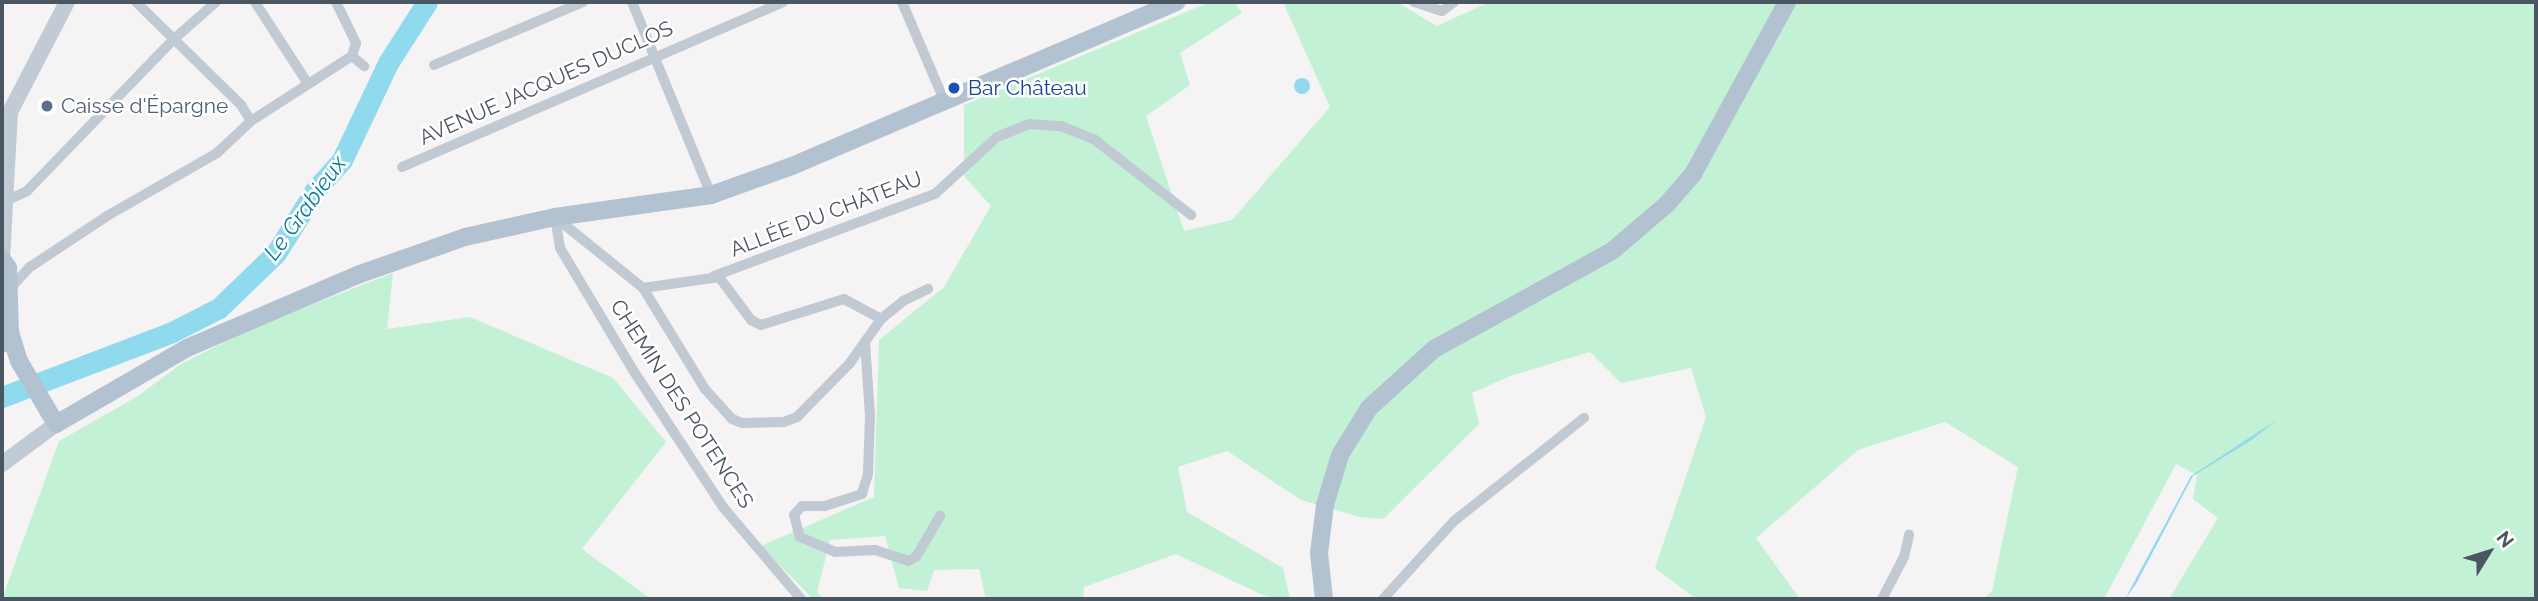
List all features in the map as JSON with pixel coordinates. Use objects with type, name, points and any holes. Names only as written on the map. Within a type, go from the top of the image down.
[{"type":"main road","points":[[51,416],[6,340],[9,291],[2,236],[8,200],[10,112],[67,2]]},
{"type":"main road","points":[[2,464],[51,416],[187,348],[360,274],[465,237],[555,217],[712,195],[1174,2]]},
{"type":"main road","points":[[1324,599],[1319,553],[1325,505],[1340,455],[1369,408],[1434,349],[1612,251],[1667,204],[1693,174],[1787,2]]},
{"type":"main road","points":[[2,354],[19,361]]},
{"type":"street","points":[[136,2],[241,105],[251,121]]},
{"type":"street","points":[[8,200],[27,191],[174,39],[215,2]]},
{"type":"street","points":[[255,2],[307,84]]},
{"type":"street","points":[[9,291],[30,267],[107,216],[217,153],[251,121],[352,56],[356,43],[336,2]]},
{"type":"street","points":[[434,65],[583,2]]},
{"type":"street","points":[[632,2],[712,195]]},
{"type":"street","name":"AVENUE JACQUES DUCLOS","points":[[402,167],[783,2]]},
{"type":"street","points":[[902,2],[944,100]]},
{"type":"street","points":[[1415,2],[1442,11],[1454,2]]},
{"type":"street","points":[[352,56],[364,66]]},
{"type":"street","name":"ALLÉE DU CHÂTEAU","points":[[643,288],[715,276],[935,194],[997,137],[1029,124],[1061,126],[1095,140],[1191,215]]},
{"type":"street","points":[[555,217],[643,288],[705,388],[732,419],[743,423],[784,422],[797,417],[865,342],[881,319],[903,301],[928,289]]},
{"type":"street","name":"CHEMIN DES POTENCES","points":[[555,217],[560,248],[633,370],[723,507],[801,599]]},
{"type":"street","points":[[4,262],[30,267]]},
{"type":"street","points":[[715,276],[723,279],[758,324],[844,299],[881,319]]},
{"type":"street","points":[[865,342],[869,474],[862,494],[824,506],[802,506],[794,515],[800,537],[835,552],[875,550],[908,561],[916,557],[940,516]]},
{"type":"street","points":[[1382,599],[1454,521],[1584,418]]},
{"type":"street","points":[[1882,599],[1905,557],[1909,535]]},
{"type":"green space","points":[[1210,2],[1235,2],[1242,13],[1180,53],[1190,85],[1146,116],[1184,231],[1232,220],[1330,107],[1283,2],[1397,2],[1437,26],[1489,2],[2536,2],[2536,599],[2169,599],[2218,518],[2193,499],[2197,475],[2176,464],[2104,599],[1983,599],[1992,591],[2018,467],[1945,422],[1858,450],[1756,538],[1800,599],[1696,599],[1655,568],[1706,417],[1691,368],[1621,383],[1590,352],[1510,376],[1472,393],[1479,424],[1383,519],[1360,517],[1301,500],[1227,451],[1178,467],[1187,512],[1283,568],[1290,599],[1271,599],[1176,554],[1084,587],[1083,599],[986,599],[979,569],[934,570],[927,591],[899,588],[885,536],[830,540],[817,592],[823,599],[813,599],[761,546],[874,497],[879,340],[944,287],[991,206],[964,176],[964,105]]},
{"type":"green space","points":[[393,273],[387,329],[470,317],[613,378],[666,442],[582,549],[651,599],[2,599],[59,441],[138,396],[181,364],[254,327]]},
{"type":"water","points":[[1302,78],[1308,80],[1308,92],[1302,94],[1296,92],[1294,86],[1296,80]]},
{"type":"water","points":[[2278,419],[2253,439],[2193,476],[2136,584],[2125,599],[2191,476]]},
{"type":"waterway","name":"Le Grabieux","points":[[2,397],[172,332],[219,308],[276,253],[316,189],[342,160],[388,63],[427,2]]},
{"type":"place","name":"Bar Château","points":[[954,88]]},
{"type":"place","name":"Caisse d'Épargne","points":[[47,106]]}]
